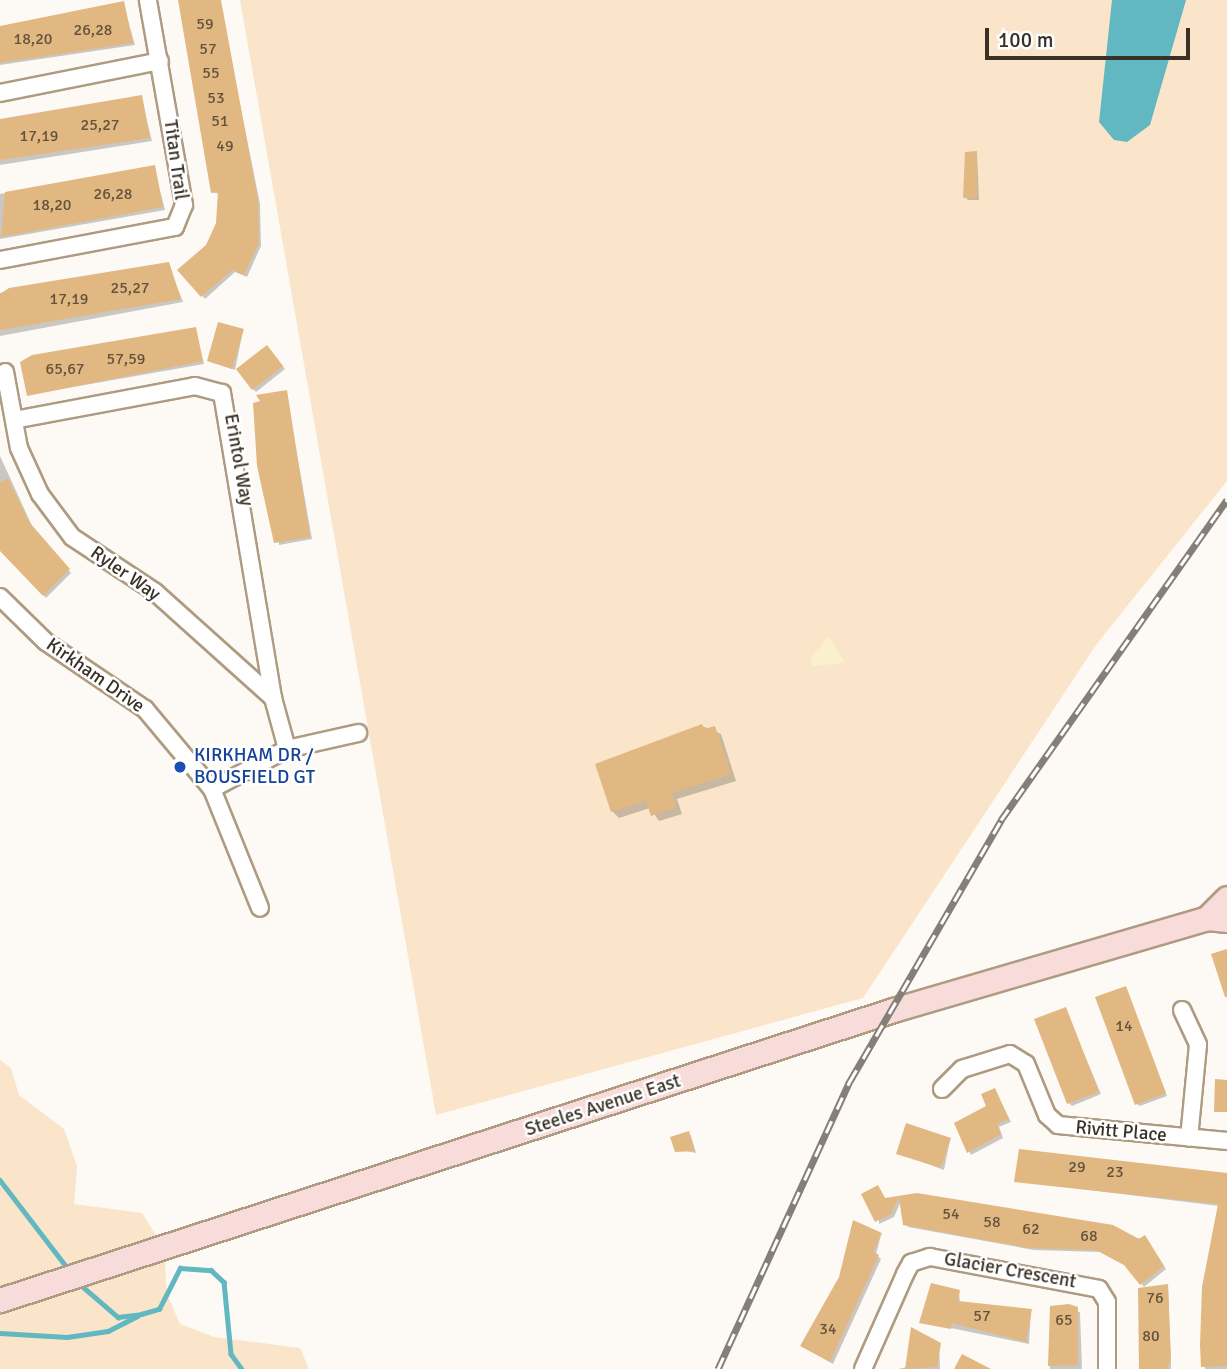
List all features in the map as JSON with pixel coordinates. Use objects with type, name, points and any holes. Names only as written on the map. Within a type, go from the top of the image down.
[{"type":"main road","name":"Steeles Avenue East","points":[[0,1300],[893,1010],[1217,919],[1227,898]]},
{"type":"street","name":"Titan Trail","points":[[0,260],[175,227],[184,205],[148,0]]},
{"type":"street","points":[[0,93],[159,61]]},
{"type":"street","name":"Ryler Way","points":[[5,372],[14,420],[40,494],[72,537],[155,592],[274,698]]},
{"type":"street","name":"Erintol Way","points":[[14,420],[195,386],[222,393],[274,698]]},
{"type":"street","name":"Kirkham Drive","points":[[0,597],[46,642],[145,709],[212,789],[260,908]]},
{"type":"street","points":[[274,698],[287,749]]},
{"type":"street","points":[[212,789],[287,749],[358,733]]},
{"type":"street","points":[[1182,1010],[1198,1045],[1189,1138]]},
{"type":"street","name":"Rivitt Place","points":[[942,1088],[962,1069],[1010,1054],[1026,1064],[1047,1115],[1058,1125],[1227,1141]]},
{"type":"street","name":"Glacier Crescent","points":[[863,1369],[911,1263],[930,1257],[1099,1289],[1107,1302],[1107,1369]]},
{"type":"shaded area","points":[[240,0],[1227,0],[1227,481],[1096,645],[863,998],[436,1115]]},
{"type":"shaded area","points":[[0,1060],[11,1068],[19,1095],[64,1129],[77,1166],[74,1204],[142,1213],[164,1248],[167,1294],[180,1324],[214,1337],[300,1348],[309,1369],[0,1369]]},
{"type":"sand","points":[[829,636],[845,663],[812,666],[810,658]]},
{"type":"water","points":[[1112,0],[1186,0],[1150,125],[1127,142],[1114,140],[1099,122]]},
{"type":"building","points":[[178,0],[221,0],[258,200],[259,243],[244,275],[232,270],[201,297],[177,270],[206,245],[216,223],[218,192],[211,193]]},
{"type":"building","points":[[124,1],[133,43],[0,63],[0,26]]},
{"type":"building","points":[[142,95],[150,138],[0,160],[0,119]]},
{"type":"building","points":[[977,151],[977,198],[963,198],[965,152]]},
{"type":"building","points":[[155,165],[163,207],[1,237],[5,192]]},
{"type":"building","points":[[169,262],[181,299],[0,330],[0,294],[9,288]]},
{"type":"building","points":[[218,322],[244,329],[232,369],[207,361]]},
{"type":"building","points":[[196,327],[203,361],[27,396],[20,362],[32,355]]},
{"type":"building","points":[[267,345],[283,366],[252,390],[236,369]]},
{"type":"building","points":[[287,390],[310,537],[274,543],[257,466],[253,403],[260,401],[256,395]]},
{"type":"building","points":[[8,479],[30,523],[70,569],[43,596],[0,551],[0,482]]},
{"type":"building","points":[[702,724],[704,729],[715,726],[731,774],[672,793],[676,807],[651,816],[646,801],[611,812],[595,764]]},
{"type":"building","points":[[1227,949],[1227,997],[1225,997],[1211,954]]},
{"type":"building","points":[[1126,986],[1166,1093],[1135,1105],[1095,997]]},
{"type":"building","points":[[1066,1007],[1099,1092],[1067,1104],[1034,1019]]},
{"type":"building","points":[[1215,1079],[1227,1080],[1227,1112],[1214,1112]]},
{"type":"building","points":[[995,1088],[1009,1119],[997,1124],[1001,1134],[967,1153],[954,1123],[986,1106],[981,1094]]},
{"type":"building","points":[[906,1123],[951,1138],[941,1168],[896,1154]]},
{"type":"building","points":[[689,1131],[695,1151],[675,1152],[670,1137]]},
{"type":"building","points":[[1019,1149],[1227,1173],[1227,1366],[1201,1367],[1202,1287],[1218,1204],[1014,1182]]},
{"type":"building","points":[[878,1185],[885,1198],[917,1193],[1113,1225],[1139,1239],[1145,1235],[1164,1266],[1140,1285],[1124,1265],[1096,1250],[1029,1248],[903,1225],[899,1198],[891,1214],[875,1222],[861,1194]]},
{"type":"building","points":[[853,1220],[882,1233],[873,1252],[879,1255],[830,1362],[800,1346],[839,1277]]},
{"type":"building","points":[[931,1283],[960,1290],[958,1301],[1032,1309],[1026,1342],[952,1323],[951,1329],[919,1323]]},
{"type":"building","points":[[1168,1284],[1171,1361],[1166,1369],[1139,1369],[1138,1288]]},
{"type":"building","points":[[1069,1304],[1078,1307],[1078,1365],[1048,1366],[1050,1306]]},
{"type":"building","points":[[911,1327],[941,1343],[937,1367],[905,1369]]},
{"type":"building","points":[[962,1354],[991,1369],[954,1369]]},
{"type":"waterway","points":[[0,1180],[66,1266]]},
{"type":"waterway","points":[[82,1286],[118,1317],[159,1309],[180,1268],[211,1270],[224,1282],[231,1354],[242,1369]]},
{"type":"waterway","points":[[0,1333],[67,1337],[108,1331],[137,1316]]},
{"type":"railway","points":[[718,1369],[850,1081],[1001,820],[1227,500]]},
{"type":"place","name":"KIRKHAM DR / BOUSFIELD GT","points":[[180,767]]}]
